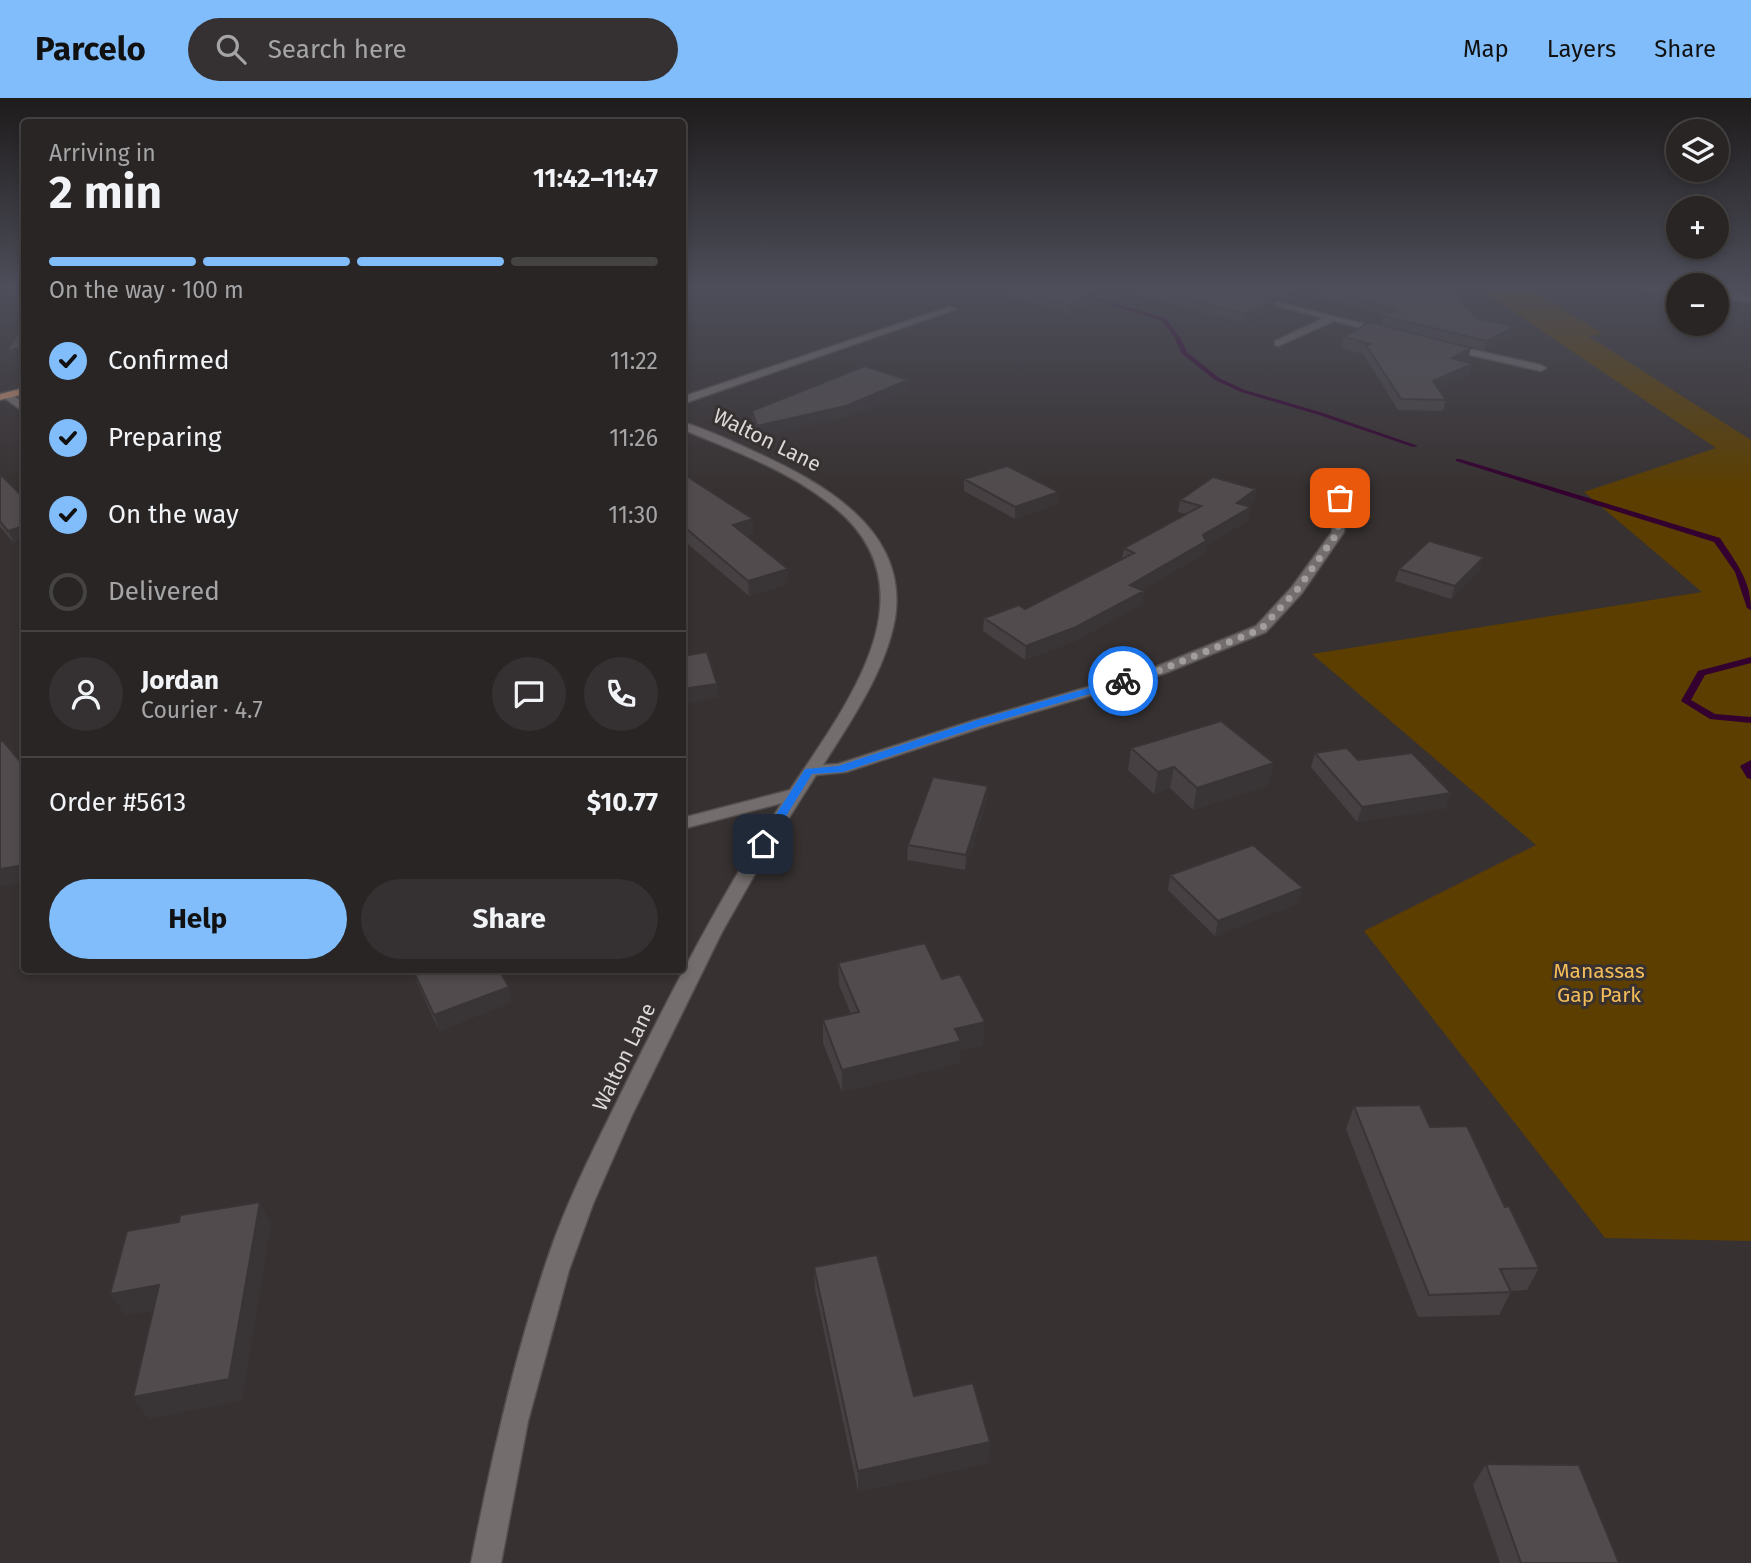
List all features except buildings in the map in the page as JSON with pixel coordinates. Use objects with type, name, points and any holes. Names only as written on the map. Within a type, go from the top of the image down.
[{"type":"main road","points":[[3,396],[21,392]]},
{"type":"street","points":[[686,400],[819,354]]},
{"type":"street","points":[[1481,354],[1541,368]]},
{"type":"street","points":[[3,396],[21,407]]},
{"type":"street","name":"Walton Lane","points":[[485,1563],[508,1449],[561,1253],[587,1188],[667,1021],[744,875],[865,675],[887,621],[889,607],[886,571],[881,554],[856,519],[818,490],[748,453],[686,427]]},
{"type":"street","points":[[809,771],[840,769],[981,723],[1158,671],[1261,629],[1297,590],[1338,532],[1340,498]]},
{"type":"street","points":[[686,823],[794,794]]},
{"type":"green space","name":"Manassas Gap Park","points":[[1577,354],[1617,354],[1751,440],[1751,1241],[1605,1238],[1364,931],[1536,845],[1312,654],[1702,592],[1584,492],[1716,448]]},
{"type":"waterway","points":[[1186,354],[1217,379],[1243,391],[1415,446]]},
{"type":"waterway","points":[[1458,460],[1717,540],[1739,572],[1751,608]]},
{"type":"waterway","points":[[1751,660],[1701,673],[1686,701],[1713,717],[1751,720]]},
{"type":"waterway","points":[[1751,763],[1745,766],[1751,776]]},
{"type":"way so far","points":[[1123,681],[1158,671],[1261,629],[1297,590],[1338,532],[1340,498]]},
{"type":"route","points":[[763,844],[809,771],[840,769],[1123,681]]}]
